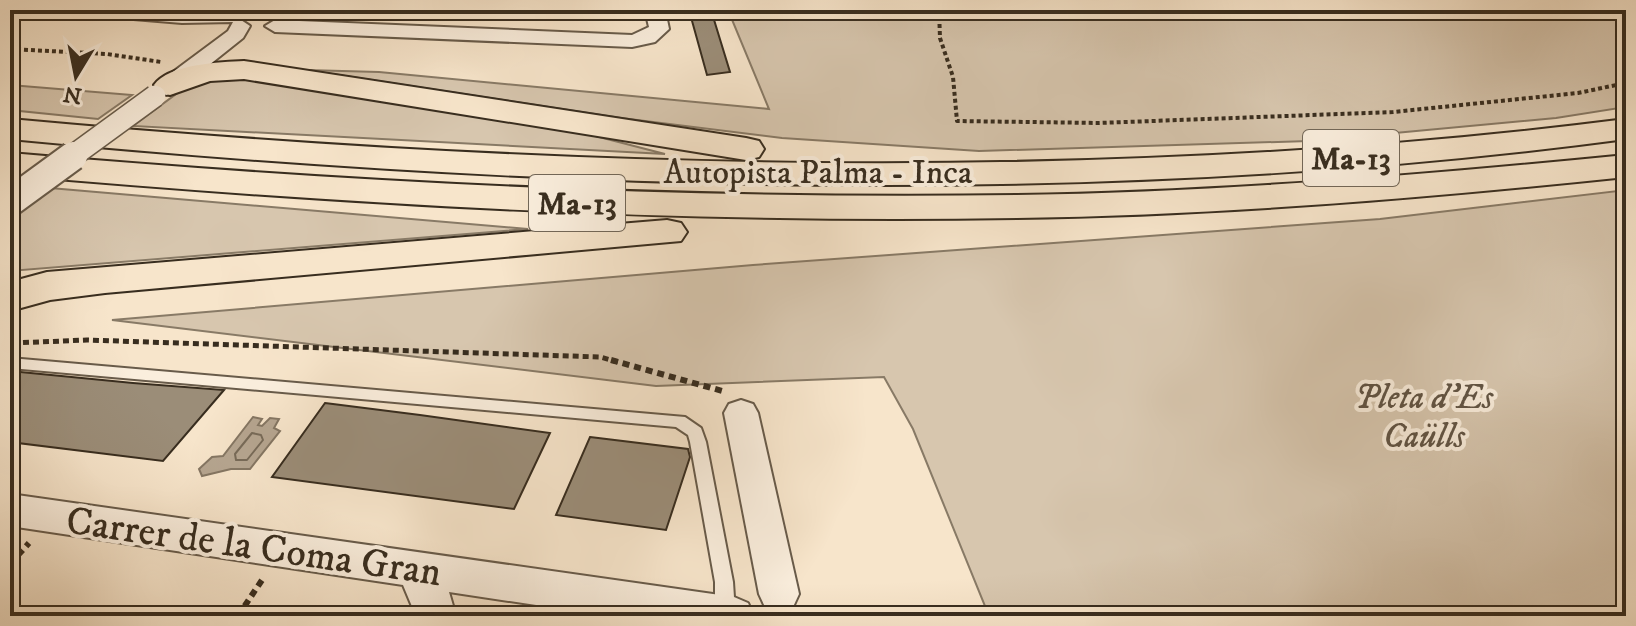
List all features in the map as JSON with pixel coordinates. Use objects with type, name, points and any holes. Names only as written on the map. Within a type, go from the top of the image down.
[{"type":"highway","points":[[251,21],[235,47],[236,58],[269,73]]},
{"type":"highway","points":[[162,91],[196,75],[224,69],[269,73],[754,150],[883,158],[1017,159],[1074,171]]},
{"type":"highway","name":"Autopista Palma - Inca","points":[[10,129],[334,155],[784,174],[1074,171],[1299,162],[1503,144],[1626,129]]},
{"type":"highway","name":"Autopista Palma - Inca","points":[[10,164],[302,189],[655,207],[900,210],[1145,205],[1418,188],[1626,166]]},
{"type":"highway","points":[[22,292],[644,233],[1046,224],[1145,205]]},
{"type":"street","points":[[97,10],[632,41],[648,38],[659,29],[655,10]]},
{"type":"street","points":[[10,202],[198,65],[251,21],[293,19],[298,10]]},
{"type":"street","points":[[741,413],[779,594]]},
{"type":"street","name":"Carrer de la Coma Gran","points":[[10,510],[730,615]]},
{"type":"street","points":[[413,567],[429,592],[436,616]]},
{"type":"lane","points":[[10,363],[679,421],[695,432],[698,442],[730,615]]},
{"type":"path","points":[[939,10],[940,38],[953,77],[957,121],[1099,123],[1393,112],[1578,93],[1626,83]]},
{"type":"path","points":[[10,49],[107,54],[198,65]]},
{"type":"path","points":[[10,343],[87,340],[600,357],[742,397],[741,413]]},
{"type":"path","points":[[10,564],[29,543]]},
{"type":"path","points":[[238,616],[265,577]]},
{"type":"green space","points":[[728,10],[1626,10],[1626,107],[1556,118],[1309,141],[979,151],[782,138],[621,118],[306,70],[379,72],[769,109]]},
{"type":"green space","points":[[229,75],[572,130],[665,154],[133,126],[187,86]]},
{"type":"green space","points":[[10,85],[132,95],[98,119],[10,110]]},
{"type":"green space","points":[[50,188],[528,229],[10,271],[10,218]]},
{"type":"green space","name":"Pleta d'Es Caülls","points":[[1626,190],[1626,616],[989,616],[913,429],[884,377],[656,386],[112,320],[753,265],[1380,219]]},
{"type":"water","points":[[253,417],[262,419],[258,425],[262,426],[270,418],[279,419],[274,428],[280,431],[250,469],[231,469],[202,476],[199,469],[212,457],[223,456]]},
{"type":"building","points":[[689,10],[711,10],[730,72],[707,75]]},
{"type":"building","points":[[10,371],[224,390],[163,461],[10,442]]},
{"type":"building","points":[[325,403],[550,433],[514,509],[272,477]]},
{"type":"building","points":[[590,437],[688,449],[690,457],[666,530],[556,515]]}]
